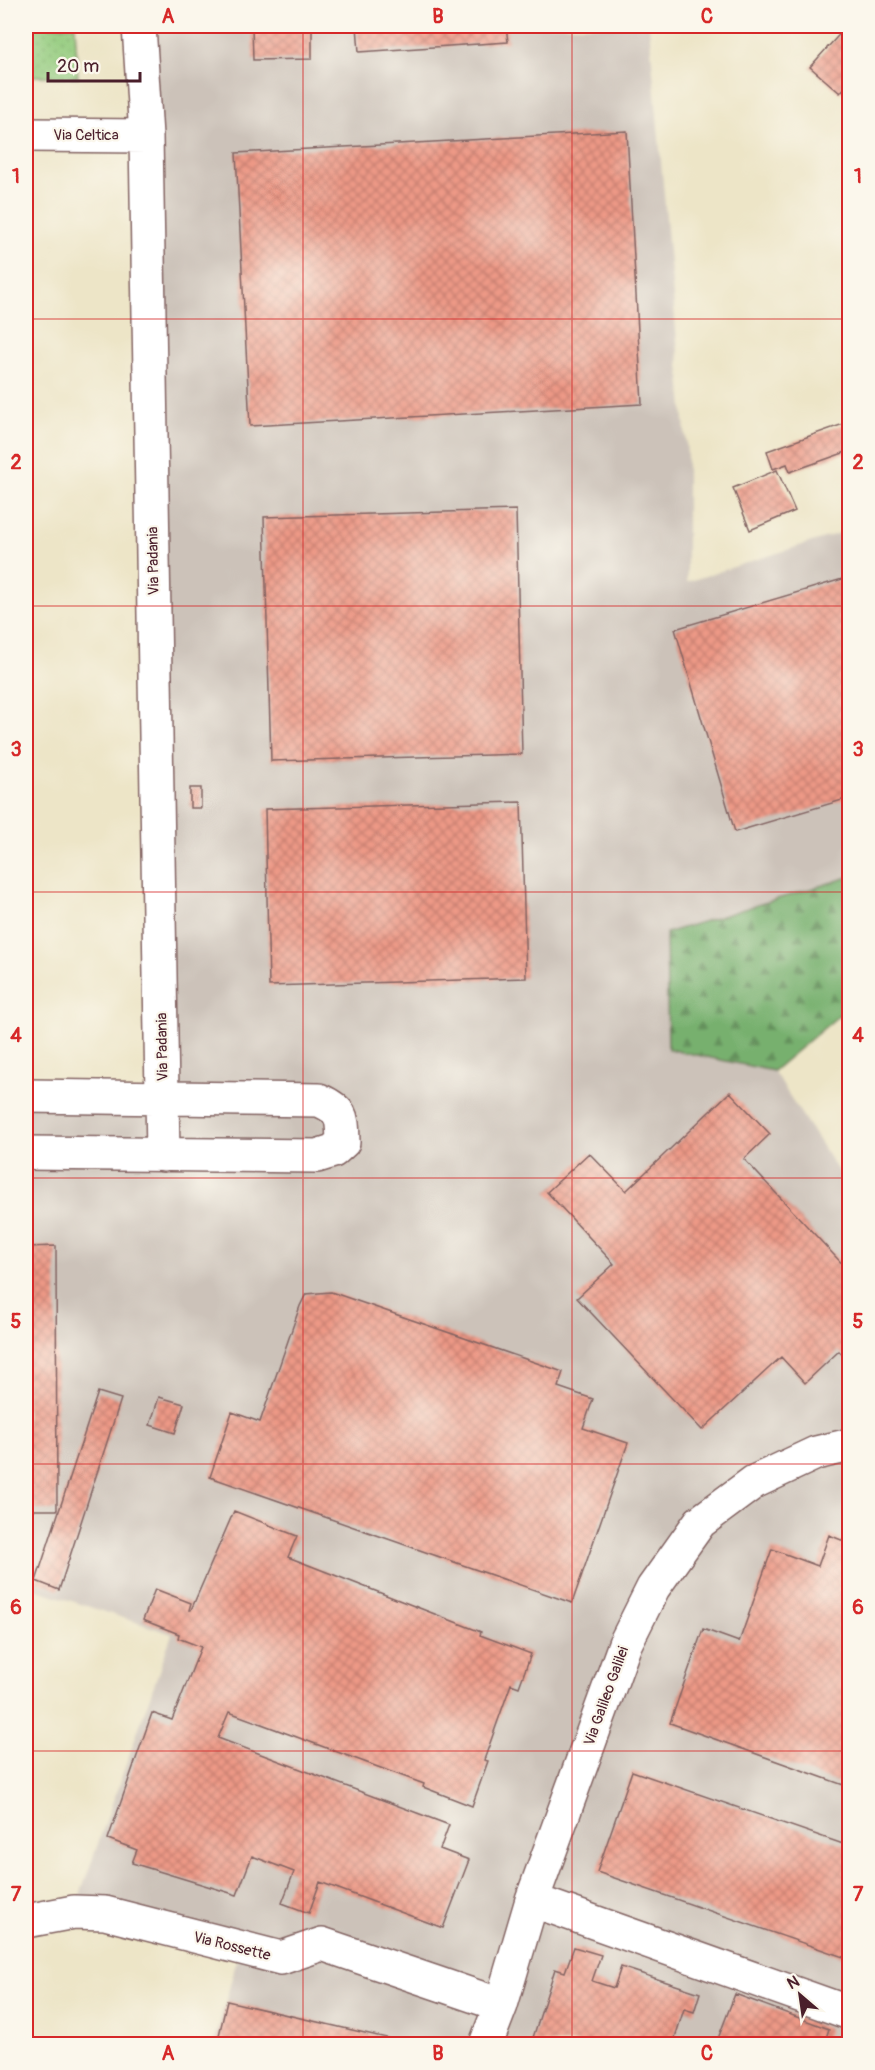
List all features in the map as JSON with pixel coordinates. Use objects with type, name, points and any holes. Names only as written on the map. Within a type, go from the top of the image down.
[{"type":"street","name":"Via Padania","points":[[139,26],[146,136],[163,1155]]},
{"type":"street","name":"Via Celtica","points":[[26,135],[146,136]]},
{"type":"street","name":"Via Padania","points":[[26,1096],[320,1100],[333,1106],[341,1115],[343,1142],[333,1151],[317,1156],[26,1153]]},
{"type":"street","name":"Via Galileo Galilei","points":[[486,2044],[501,2005],[532,1900],[625,1644],[653,1588],[700,1522],[754,1482],[816,1453],[849,1445]]},
{"type":"street","points":[[532,1900],[849,2013]]},
{"type":"street","name":"Via Rossette","points":[[26,1921],[74,1911],[105,1913],[281,1958],[322,1944],[501,2005]]},
{"type":"shaded area","points":[[139,26],[649,26],[687,454],[687,582],[849,530],[849,877],[667,933],[756,1044],[849,1188],[849,2044],[214,2044],[239,1952],[74,1912],[172,1634],[26,1586],[26,1096],[163,1098]]},
{"type":"green space","points":[[26,26],[75,26],[78,77],[26,76]]},
{"type":"green space","points":[[849,877],[849,1007],[773,1071],[668,1049],[666,933]]},
{"type":"building","points":[[252,26],[312,26],[312,59],[253,60]]},
{"type":"building","points":[[357,26],[506,26],[508,42],[359,52]]},
{"type":"building","points":[[845,28],[849,32],[849,83],[840,93],[810,67]]},
{"type":"building","points":[[627,131],[642,404],[250,426],[236,153]]},
{"type":"building","points":[[849,422],[849,451],[790,472],[787,464],[773,469],[767,451]]},
{"type":"building","points":[[777,470],[795,511],[750,530],[733,488]]},
{"type":"building","points":[[516,510],[522,754],[271,761],[264,517]]},
{"type":"building","points":[[849,577],[849,798],[735,832],[675,629]]},
{"type":"building","points":[[190,788],[201,788],[201,808],[190,808]]},
{"type":"building","points":[[521,802],[526,978],[269,986],[265,809]]},
{"type":"building","points":[[730,1092],[770,1134],[744,1159],[849,1271],[849,1362],[839,1351],[805,1383],[781,1357],[702,1430],[577,1298],[614,1264],[547,1192],[589,1153],[626,1191]]},
{"type":"building","points":[[56,1246],[57,1510],[26,1510],[26,1247]]},
{"type":"building","points":[[331,1292],[563,1372],[558,1387],[593,1399],[583,1428],[628,1443],[572,1603],[210,1477],[232,1412],[260,1422],[306,1294]]},
{"type":"building","points":[[98,1392],[121,1399],[59,1590],[36,1581]]},
{"type":"building","points":[[159,1397],[184,1404],[175,1433],[150,1425]]},
{"type":"building","points":[[234,1511],[297,1536],[288,1557],[481,1632],[480,1635],[531,1654],[519,1687],[511,1684],[484,1760],[488,1761],[472,1806],[423,1787],[424,1784],[229,1712],[218,1738],[449,1825],[440,1849],[469,1860],[443,1928],[320,1882],[309,1913],[282,1903],[294,1872],[252,1856],[237,1895],[132,1863],[137,1850],[108,1839],[152,1713],[172,1720],[201,1647],[178,1638],[179,1634],[143,1620],[155,1589],[191,1603],[189,1610],[191,1610]]},
{"type":"building","points":[[829,1535],[849,1543],[849,1787],[670,1723],[703,1629],[739,1642],[772,1549],[818,1566]]},
{"type":"building","points":[[632,1771],[849,1846],[849,1959],[597,1872]]},
{"type":"building","points":[[574,1947],[601,1955],[592,1981],[614,1988],[621,1967],[700,1993],[694,2012],[684,2009],[673,2044],[531,2044],[555,1969],[565,1972]]},
{"type":"building","points":[[735,1994],[829,2029],[824,2044],[716,2044]]},
{"type":"building","points":[[227,2001],[391,2039],[390,2044],[217,2044]]}]
